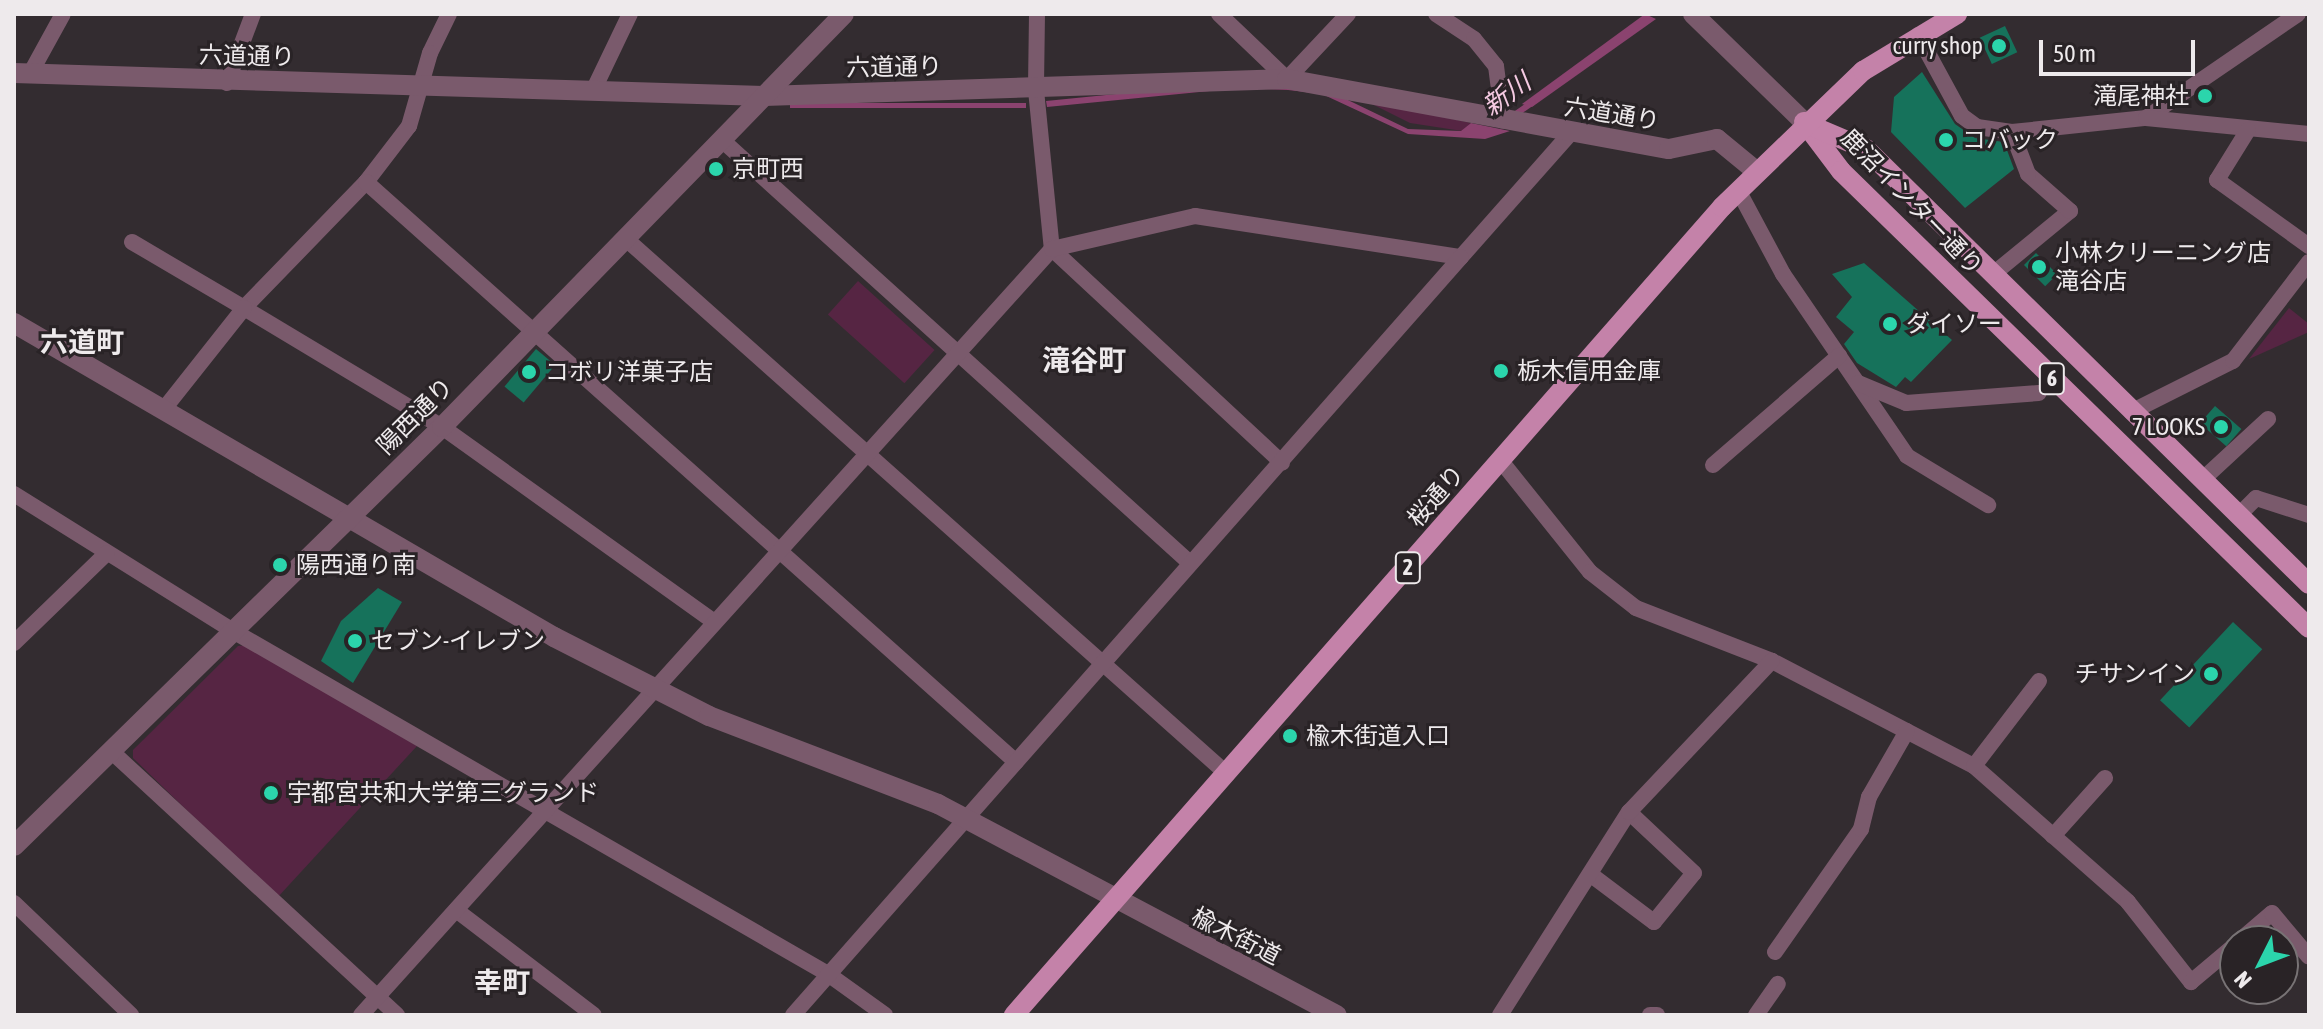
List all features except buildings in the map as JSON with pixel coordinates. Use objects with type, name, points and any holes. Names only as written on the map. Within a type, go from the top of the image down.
[{"type":"main road","name":"2","points":[[1804,122],[1918,35],[1957,14]]},
{"type":"main road","name":"桜通り","points":[[1014,1015],[1738,190],[1804,122]]},
{"type":"main road","name":"鹿沼インター通り","points":[[1804,122],[1866,149],[2309,584]]},
{"type":"main road","name":"鹿沼インター通り","points":[[1804,122],[1841,171],[2309,628]]},
{"type":"street","points":[[22,73],[63,14]]},
{"type":"street","points":[[227,83],[253,14]]},
{"type":"street","points":[[164,409],[244,308],[366,182],[409,126],[449,14]]},
{"type":"street","points":[[594,89],[630,14]]},
{"type":"street","name":"陽西通り","points":[[14,846],[442,427],[844,14]]},
{"type":"street","points":[[1037,14],[1036,90],[1052,249],[1282,463]]},
{"type":"street","points":[[1219,14],[1287,79],[1348,14]]},
{"type":"street","points":[[1436,14],[1474,39],[1496,66],[1511,123]]},
{"type":"street","points":[[1693,14],[1804,122]]},
{"type":"street","points":[[2146,118],[2298,14]]},
{"type":"street","points":[[1918,35],[1962,116],[1977,127],[2012,132],[2146,118],[2309,134]]},
{"type":"street","name":"六道通り","points":[[22,73],[227,83],[422,83],[764,96],[1036,90],[1208,77],[1287,79],[1570,134],[1669,149],[1717,139],[1756,171]]},
{"type":"street","points":[[2248,130],[2217,180],[2309,246]]},
{"type":"street","points":[[1992,275],[2070,211],[2028,174],[2012,132]]},
{"type":"street","points":[[793,1015],[1570,134]]},
{"type":"street","points":[[723,141],[954,353],[1190,563]]},
{"type":"street","points":[[366,182],[776,553],[1016,762]]},
{"type":"street","points":[[1738,190],[1783,274],[1907,456],[1988,505]]},
{"type":"street","points":[[361,1015],[954,353],[1052,249],[1195,216],[1461,257]]},
{"type":"street","points":[[626,239],[1227,774]]},
{"type":"street","points":[[132,242],[442,427],[714,622]]},
{"type":"street","points":[[2131,412],[2233,361],[2309,262]]},
{"type":"street","name":"楡木街道","points":[[14,323],[347,520],[654,689],[760,739],[911,792],[1113,902],[1337,1015]]},
{"type":"street","points":[[1713,465],[1839,356]]},
{"type":"street","points":[[1858,383],[1906,403],[2039,393]]},
{"type":"street","points":[[2202,480],[2268,419]]},
{"type":"street","points":[[1501,461],[1590,572],[1636,608],[1772,661],[1974,766],[2128,902],[2191,982],[2219,958]]},
{"type":"street","points":[[14,494],[233,631],[828,974],[885,1015]]},
{"type":"street","points":[[2239,515],[2256,498],[2309,515]]},
{"type":"street","points":[[14,643],[107,553]]},
{"type":"street","points":[[1500,1015],[1629,812],[1772,661]]},
{"type":"street","points":[[1974,766],[2039,681]]},
{"type":"street","points":[[1775,952],[1861,829],[1869,797],[1907,731]]},
{"type":"street","points":[[111,751],[397,1015]]},
{"type":"street","points":[[2053,836],[2105,778]]},
{"type":"street","points":[[1590,874],[1654,922],[1694,873],[1629,812]]},
{"type":"street","points":[[14,903],[131,1015]]},
{"type":"street","points":[[456,910],[594,1015]]},
{"type":"street","points":[[2258,925],[2272,913],[2282,925]]},
{"type":"street","points":[[1756,1015],[1778,984]]},
{"type":"street","points":[[1650,1015],[1657,1015]]},
{"type":"shaded area","points":[[1645,14],[1656,19],[1532,107],[1522,104]]},
{"type":"shaded area","points":[[1236,82],[1323,88],[1408,129],[1461,131],[1471,123],[1510,131],[1485,139],[1408,134],[1322,94],[1288,90],[1240,88],[1047,107],[1046,101]]},
{"type":"shaded area","points":[[1364,100],[1471,123],[1462,131],[1410,123]]},
{"type":"shaded area","points":[[790,103],[1026,103],[1026,108],[790,108]]},
{"type":"shaded area","points":[[858,281],[935,350],[904,383],[828,314]]},
{"type":"shaded area","points":[[2289,308],[2309,324],[2309,332],[2249,359]]},
{"type":"shaded area","name":"宇都宮共和大学第三グランド","points":[[247,645],[417,746],[277,898],[133,758],[133,750],[238,646]]},
{"type":"waterway","name":"新川","points":[[1513,116],[1533,102]]},
{"type":"place","name":"curry shop","points":[[1999,46]]},
{"type":"place","name":"滝尾神社","points":[[2205,96]]},
{"type":"place","name":"コバック","points":[[1946,140]]},
{"type":"place","name":"京町西","points":[[716,169]]},
{"type":"place","name":"小林クリーニング店 滝谷店","points":[[2039,267]]},
{"type":"place","name":"ダイソー","points":[[1890,324]]},
{"type":"place","name":"栃木信用金庫","points":[[1501,371]]},
{"type":"place","name":"コボリ洋菓子店","points":[[529,372]]},
{"type":"place","name":"7 LOOKS","points":[[2221,427]]},
{"type":"place","name":"陽西通り南","points":[[280,565]]},
{"type":"place","name":"セブン-イレブン","points":[[355,641]]},
{"type":"place","name":"チサンイン","points":[[2211,674]]},
{"type":"place","name":"楡木街道入口","points":[[1290,736]]},
{"type":"place","name":"宇都宮共和大学第三グランド","points":[[271,793]]},
{"type":"district","name":"六道町","points":[[82,342]]},
{"type":"district","name":"滝谷町","points":[[1084,360]]},
{"type":"district","name":"幸町","points":[[502,982]]}]
